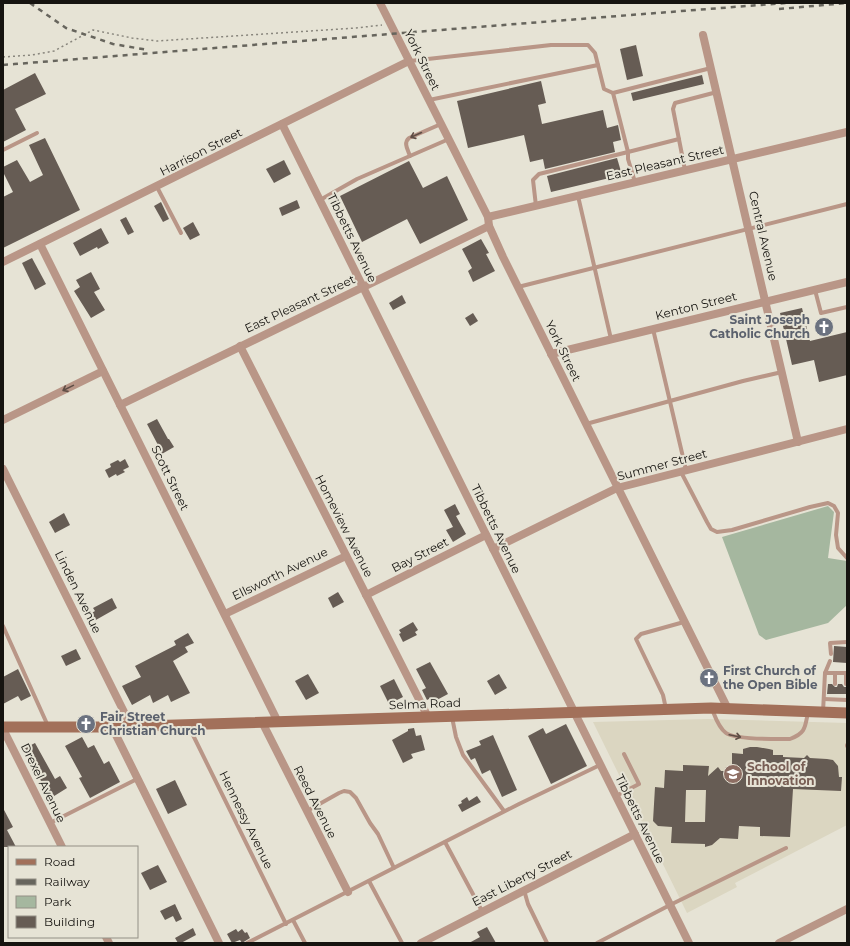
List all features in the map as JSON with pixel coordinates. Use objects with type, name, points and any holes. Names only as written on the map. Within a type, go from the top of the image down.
[{"type":"street","name":"York Street","points":[[380,3],[489,222],[518,287],[585,424],[728,709]]},
{"type":"street","name":"Central Avenue","points":[[704,35],[798,442]]},
{"type":"street","name":"Harrison Street","points":[[3,262],[409,62]]},
{"type":"street","name":"Tibbetts Avenue","points":[[282,124],[689,943]]},
{"type":"street","name":"East Pleasant Street","points":[[120,405],[363,288],[489,222],[536,206],[847,132]]},
{"type":"street","name":"Scott Street","points":[[40,244],[278,722]]},
{"type":"street","name":"Kenton Street","points":[[551,354],[847,282]]},
{"type":"street","name":"Homeview Avenue","points":[[240,346],[428,717]]},
{"type":"street","points":[[3,420],[103,371]]},
{"type":"street","name":"Summer Street","points":[[493,550],[617,488],[847,429]]},
{"type":"street","name":"Linden Avenue","points":[[3,469],[131,726]]},
{"type":"street","name":"Bay Street","points":[[366,596],[486,535]]},
{"type":"street","name":"Ellsworth Avenue","points":[[225,614],[346,556]]},
{"type":"street","name":"Selma Road","points":[[3,728],[112,727],[711,708],[847,713]]},
{"type":"street","name":"Reed Avenue","points":[[262,722],[348,892]]},
{"type":"street","points":[[112,727],[219,943]]},
{"type":"street","name":"Drexel Avenue","points":[[3,728],[62,846]]},
{"type":"street","name":"East Liberty Street","points":[[421,943],[634,834]]},
{"type":"street","points":[[779,943],[847,909]]},
{"type":"lane","points":[[409,62],[551,45],[588,45],[596,53],[604,88],[613,93],[712,68]]},
{"type":"lane","points":[[429,100],[598,65]]},
{"type":"lane","points":[[686,170],[674,108],[676,103],[717,92]]},
{"type":"lane","points":[[613,93],[628,152],[628,159],[635,182]]},
{"type":"lane","points":[[410,156],[406,140],[441,124]]},
{"type":"lane","points":[[3,150],[37,133]]},
{"type":"lane","points":[[320,200],[357,179],[448,139]]},
{"type":"lane","points":[[536,206],[533,180],[539,174],[679,139]]},
{"type":"lane","points":[[157,187],[181,233]]},
{"type":"lane","points":[[578,196],[611,339]]},
{"type":"lane","points":[[518,287],[749,230],[847,204]]},
{"type":"lane","points":[[815,290],[821,313],[847,307]]},
{"type":"lane","points":[[653,329],[670,401],[684,471],[711,529],[716,532],[732,530],[828,503],[834,506],[838,513],[836,535],[838,548],[847,558]]},
{"type":"lane","points":[[585,424],[782,372]]},
{"type":"lane","points":[[667,710],[662,695],[636,639],[641,634],[684,622]]},
{"type":"lane","points":[[3,626],[48,727]]},
{"type":"lane","points":[[831,654],[830,643],[847,642]]},
{"type":"lane","points":[[823,712],[825,673],[830,661]]},
{"type":"lane","points":[[825,673],[847,673],[846,684]]},
{"type":"lane","points":[[835,673],[835,684]]},
{"type":"lane","points":[[834,700],[835,694]]},
{"type":"lane","points":[[824,699],[846,700],[846,694]]},
{"type":"lane","points":[[711,708],[720,726],[726,733],[736,737],[790,739],[799,736],[805,729],[808,712]]},
{"type":"lane","points":[[452,716],[456,737],[463,755],[504,812]]},
{"type":"lane","name":"Hennessy Avenue","points":[[188,724],[286,924]]},
{"type":"lane","points":[[616,796],[640,784],[624,754]]},
{"type":"lane","points":[[247,943],[504,812],[600,765]]},
{"type":"lane","points":[[50,823],[137,779]]},
{"type":"lane","points":[[307,811],[339,793],[344,791],[350,792],[356,798],[378,834],[394,868]]},
{"type":"lane","points":[[445,842],[482,911]]},
{"type":"lane","points":[[597,943],[786,848]]},
{"type":"lane","points":[[369,881],[402,943]]},
{"type":"lane","points":[[524,890],[528,904],[547,943]]},
{"type":"lane","points":[[293,920],[305,943]]},
{"type":"path","points":[[3,57],[32,55],[54,51],[93,30],[132,38],[157,41],[356,28],[391,24]]},
{"type":"shaded area","name":"School of Innovation","points":[[708,719],[847,723],[847,825],[735,883],[737,887],[687,913],[593,722]]},
{"type":"green space","points":[[828,506],[834,512],[828,558],[847,561],[847,605],[828,623],[766,640],[759,635],[722,537]]},
{"type":"building","points":[[636,45],[643,76],[627,80],[620,49]]},
{"type":"building","points":[[35,73],[46,94],[15,109],[26,130],[3,142],[3,90]]},
{"type":"building","points":[[702,75],[704,84],[633,101],[631,93]]},
{"type":"building","points":[[541,81],[546,103],[538,105],[542,124],[603,110],[607,128],[618,125],[621,140],[613,142],[615,152],[545,169],[543,159],[530,162],[524,135],[468,148],[457,101]]},
{"type":"building","points":[[45,138],[80,210],[3,248],[3,197],[13,192],[3,172],[3,167],[17,160],[30,182],[43,175],[29,145]]},
{"type":"building","points":[[617,158],[622,175],[551,192],[547,176]]},
{"type":"building","points":[[284,160],[291,174],[274,183],[266,169]]},
{"type":"building","points":[[409,161],[423,188],[447,176],[468,220],[420,244],[407,219],[362,242],[340,196]]},
{"type":"building","points":[[297,200],[300,208],[282,216],[279,208]]},
{"type":"building","points":[[161,202],[169,219],[163,222],[154,206]]},
{"type":"building","points":[[126,217],[134,232],[128,235],[120,220]]},
{"type":"building","points":[[193,222],[200,235],[190,240],[183,228]]},
{"type":"building","points":[[101,228],[109,243],[98,249],[97,247],[80,256],[73,243]]},
{"type":"building","points":[[481,239],[489,253],[486,254],[495,271],[473,282],[468,271],[472,268],[462,249]]},
{"type":"building","points":[[32,258],[46,284],[35,290],[22,263]]},
{"type":"building","points":[[91,272],[100,289],[94,292],[105,310],[91,318],[74,291],[80,287],[76,280]]},
{"type":"building","points":[[402,295],[406,303],[393,310],[389,303]]},
{"type":"building","points":[[802,308],[810,341],[847,332],[847,375],[819,382],[814,360],[792,365],[780,313]]},
{"type":"building","points":[[473,313],[478,321],[470,326],[465,318]]},
{"type":"building","points":[[157,419],[174,447],[160,455],[155,446],[158,445],[147,424]]},
{"type":"building","points":[[125,459],[129,467],[123,470],[125,472],[117,476],[116,474],[109,478],[105,470],[111,467],[110,464],[118,460],[120,462]]},
{"type":"building","points":[[455,504],[460,514],[456,516],[466,534],[453,542],[446,530],[453,527],[444,510]]},
{"type":"building","points":[[64,513],[70,525],[55,533],[49,522]]},
{"type":"building","points":[[338,592],[344,602],[333,608],[328,598]]},
{"type":"building","points":[[112,598],[117,608],[94,621],[90,614],[95,611],[93,608]]},
{"type":"building","points":[[413,622],[418,630],[415,632],[417,635],[403,642],[399,634],[401,633],[399,630]]},
{"type":"building","points":[[188,633],[194,643],[185,647],[188,652],[173,661],[190,693],[171,702],[168,695],[153,703],[150,695],[132,705],[122,686],[141,677],[135,666],[176,645],[174,641]]},
{"type":"building","points":[[834,646],[847,647],[847,663],[833,662]]},
{"type":"building","points":[[76,649],[81,659],[66,666],[61,656]]},
{"type":"building","points":[[430,662],[448,694],[433,702],[431,698],[427,700],[422,690],[426,688],[416,669]]},
{"type":"building","points":[[18,669],[31,696],[21,701],[18,696],[3,704],[3,677]]},
{"type":"building","points":[[308,674],[319,693],[306,700],[295,681]]},
{"type":"building","points":[[499,674],[507,688],[495,695],[487,681]]},
{"type":"building","points":[[394,679],[403,697],[389,704],[380,686]]},
{"type":"building","points":[[828,684],[832,684],[837,687],[838,684],[842,684],[844,687],[847,687],[847,694],[827,694]]},
{"type":"building","points":[[566,724],[587,766],[551,784],[528,736],[543,728],[546,734]]},
{"type":"building","points":[[414,728],[416,736],[421,735],[425,750],[411,754],[413,758],[403,763],[392,740],[408,731],[408,729]]},
{"type":"building","points":[[493,735],[517,790],[502,797],[490,770],[482,774],[475,758],[471,760],[466,751],[481,745],[479,741]]},
{"type":"building","points":[[82,737],[88,748],[94,745],[104,764],[109,761],[120,782],[90,798],[79,778],[82,777],[65,746]]},
{"type":"building","points":[[35,743],[55,779],[60,776],[67,788],[51,798],[37,774],[39,773],[25,748]]},
{"type":"building","points":[[757,747],[773,750],[773,755],[783,755],[783,757],[804,758],[807,755],[810,758],[833,760],[838,766],[839,777],[842,777],[841,791],[793,789],[790,837],[760,836],[760,827],[739,826],[738,839],[720,838],[712,845],[705,847],[705,844],[671,843],[672,827],[658,826],[653,821],[655,787],[664,788],[665,770],[683,771],[683,765],[709,766],[708,776],[718,767],[721,771],[732,771],[732,753],[743,754],[743,749]],"holes":[[[686,790],[706,790],[705,822],[685,822]]]},
{"type":"building","points":[[175,780],[187,805],[168,814],[156,789]]},
{"type":"building","points":[[477,796],[481,802],[462,812],[458,805],[462,803],[461,801],[467,797],[469,801]]},
{"type":"building","points":[[3,808],[13,827],[7,830],[15,846],[3,847]]},
{"type":"building","points":[[158,865],[167,882],[150,890],[141,873]]},
{"type":"building","points":[[175,904],[182,919],[176,922],[173,916],[165,920],[160,911]]},
{"type":"building","points":[[487,927],[496,943],[469,943],[480,937],[477,932]]},
{"type":"building","points":[[193,928],[196,935],[181,943],[178,943],[175,938]]},
{"type":"building","points":[[236,929],[238,932],[242,929],[245,933],[247,932],[250,938],[242,943],[240,940],[232,943],[227,934]]},
{"type":"railway","points":[[30,3],[66,28],[113,44],[148,50]]},
{"type":"railway","points":[[3,65],[786,3]]},
{"type":"railway","points":[[779,9],[847,3]]},
{"type":"place","name":"Saint Joseph Catholic Church","points":[[824,327]]},
{"type":"place","name":"First Church of the Open Bible","points":[[709,678]]},
{"type":"place","name":"Fair Street Christian Church","points":[[86,724]]},
{"type":"place","name":"School of Innovation","points":[[733,774]]}]
